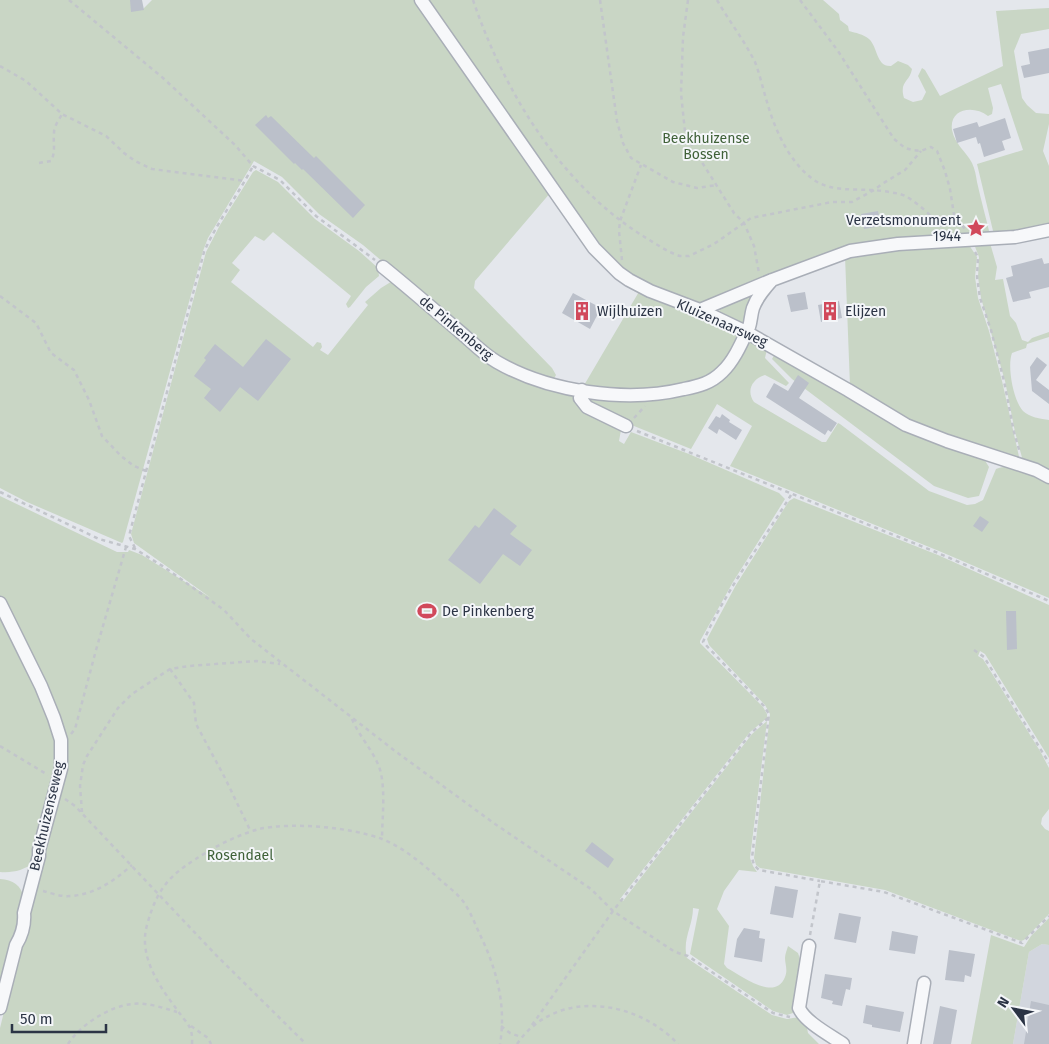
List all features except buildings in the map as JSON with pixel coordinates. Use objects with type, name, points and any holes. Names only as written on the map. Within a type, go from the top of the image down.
[{"type":"street","name":"Kluizenaarsweg","points":[[421,0],[594,248],[624,276],[650,291],[700,310],[746,332],[906,425],[947,442],[1036,470],[1049,477]]},
{"type":"street","points":[[700,310],[767,282],[850,251],[898,244],[1015,237],[1049,230]]},
{"type":"street","name":"de Pinkenberg","points":[[383,267],[495,361],[518,373],[582,390],[621,396],[666,394],[701,385],[712,380],[723,371],[733,358],[746,332],[760,293],[767,282]]},
{"type":"street","points":[[582,390],[580,398],[587,407],[626,426]]},
{"type":"street","name":"Beekhuizenseweg","points":[[0,603],[41,686],[54,718],[60,740],[61,769],[45,825],[24,914],[23,929],[16,945],[0,1008]]},
{"type":"street","points":[[809,946],[798,1008],[803,1015],[843,1044]]},
{"type":"street","points":[[914,1044],[924,983]]},
{"type":"path","points":[[69,0],[163,78],[235,145],[253,166],[280,180],[316,216],[383,267]]},
{"type":"path","points":[[473,0],[505,78],[518,103],[578,182],[620,221],[680,256],[689,256],[714,244],[751,218],[832,202],[852,202],[905,170],[921,151],[931,147],[936,151],[950,189],[954,215],[966,230],[969,241],[978,257],[977,277],[980,298],[1004,381],[1014,432],[1024,466]]},
{"type":"path","points":[[600,0],[617,121],[623,143],[631,158],[673,182],[697,188],[717,185]]},
{"type":"path","points":[[688,0],[683,37],[681,93],[683,122],[694,148],[734,212],[744,224],[767,282]]},
{"type":"path","points":[[717,0],[756,64],[768,105],[779,133],[800,169],[816,181],[840,189],[874,190],[902,194],[932,216],[951,242]]},
{"type":"path","points":[[800,0],[848,65],[894,139],[905,148],[921,151]]},
{"type":"path","points":[[0,66],[26,81],[62,114],[106,136],[135,161],[152,169],[245,182]]},
{"type":"path","points":[[39,163],[51,161],[54,156],[54,131],[62,114]]},
{"type":"path","points":[[624,276],[619,231],[620,221],[641,165]]},
{"type":"path","points":[[135,549],[129,536],[204,252],[253,166]]},
{"type":"path","points":[[0,296],[36,323],[51,353],[74,370],[89,400],[102,436],[121,456],[134,466],[146,471]]},
{"type":"path","points":[[654,395],[626,426],[938,553],[1049,602]]},
{"type":"path","points":[[0,492],[100,539],[135,549],[164,567],[224,610],[251,639],[395,751],[495,824],[591,890],[613,911],[675,952],[688,956],[773,1013],[787,1017],[792,1016]]},
{"type":"path","points":[[791,494],[734,583],[708,629],[703,642],[764,706],[768,714],[752,858],[754,866],[759,870],[884,892],[1022,943],[1049,916]]},
{"type":"path","points":[[60,740],[66,740],[76,729],[96,650],[126,547]]},
{"type":"path","points":[[974,650],[984,656],[1049,762]]},
{"type":"path","points":[[82,813],[80,797],[82,774],[87,756],[118,708],[132,694],[170,670],[189,666],[256,661],[282,664]]},
{"type":"path","points":[[170,670],[194,703],[196,724],[225,778],[250,832]]},
{"type":"path","points":[[351,717],[363,741],[378,762],[382,778],[382,839]]},
{"type":"path","points":[[517,1044],[613,911],[751,733],[768,718]]},
{"type":"path","points":[[0,746],[57,787],[306,1044]]},
{"type":"path","points":[[211,1044],[208,1038],[190,1026],[156,978],[147,956],[145,941],[147,926],[159,894],[172,875],[215,847],[250,832],[284,826],[353,832],[382,839],[419,862],[464,902],[496,972],[500,989],[502,1026],[500,1044]]},
{"type":"path","points":[[31,888],[69,896],[95,891],[115,880],[132,866]]},
{"type":"path","points":[[809,946],[820,881]]},
{"type":"path","points":[[68,1044],[85,1025],[102,1013],[131,1004],[153,1005],[179,1012]]},
{"type":"path","points":[[532,1025],[544,1017],[564,1009],[587,1005],[607,1007],[628,1012],[648,1020],[678,1044]]},
{"type":"path","points":[[190,1026],[192,1044]]},
{"type":"path","points":[[502,1026],[510,1033],[521,1037]]},
{"type":"shaded area","points":[[1042,944],[1049,945],[1049,1044],[1013,1044],[1029,952]]},
{"type":"green space","points":[[0,0],[136,0],[134,3],[142,10],[152,0],[417,0],[551,192],[475,281],[474,288],[552,368],[556,375],[553,380],[497,359],[363,245],[319,214],[282,177],[254,161],[208,238],[203,251],[123,542],[27,502],[0,488]]},
{"type":"green space","name":"Beekhuizense Bossen","points":[[425,0],[823,0],[839,14],[840,20],[848,26],[849,31],[862,35],[872,42],[882,63],[891,66],[898,61],[912,69],[904,85],[903,92],[904,98],[913,102],[922,100],[926,92],[918,76],[922,68],[940,96],[1003,66],[996,11],[1049,8],[1049,29],[1021,34],[1014,51],[1022,98],[1036,113],[1049,114],[1049,124],[1043,151],[1049,166],[1049,227],[994,235],[977,164],[1023,150],[1001,84],[988,88],[993,108],[992,114],[988,116],[976,110],[964,111],[954,117],[952,123],[953,135],[974,168],[990,235],[898,241],[718,299],[696,304],[630,277],[609,259]]},
{"type":"green space","name":"Rosendael","points":[[256,170],[278,182],[315,219],[359,251],[378,268],[379,276],[366,287],[348,308],[346,304],[351,296],[273,232],[264,241],[255,236],[232,263],[240,270],[231,282],[313,347],[317,342],[321,343],[322,347],[320,350],[328,355],[368,305],[365,302],[394,280],[493,364],[576,393],[621,430],[619,441],[624,444],[631,432],[689,454],[779,493],[785,499],[733,582],[700,641],[763,707],[767,718],[750,732],[620,899],[623,901],[752,734],[767,721],[750,858],[757,872],[739,870],[724,891],[717,909],[729,926],[724,964],[727,968],[749,981],[766,987],[774,987],[780,984],[786,974],[785,956],[788,946],[798,953],[802,965],[793,1013],[787,1015],[773,1011],[690,954],[699,909],[693,908],[686,945],[687,958],[772,1015],[787,1019],[799,1017],[806,1023],[808,1033],[819,1044],[0,1044],[0,1028],[66,762],[0,598],[0,496],[117,552],[128,552],[129,550],[142,555],[211,598],[134,543],[131,534],[206,252],[220,225]]},
{"type":"green space","points":[[990,243],[997,267],[995,280],[1003,279],[1010,316],[1016,323],[1022,340],[1028,342],[1032,338],[1049,332],[1049,337],[1027,344],[1026,348],[1012,353],[1010,366],[1014,391],[1019,406],[1023,411],[1032,416],[1049,420],[1049,472],[1023,461],[1015,432],[1005,381],[981,298],[978,277],[979,257],[974,244]]},
{"type":"green space","points":[[969,245],[977,257],[975,277],[978,298],[1002,381],[1020,461],[908,421],[850,386],[845,256],[868,251]]},
{"type":"green space","points":[[757,289],[743,326],[719,313],[720,308]]},
{"type":"green space","points":[[640,290],[738,333],[739,341],[730,356],[710,377],[642,393],[583,387]]},
{"type":"green space","points":[[748,339],[767,349],[765,358],[789,383],[786,386],[765,375],[760,377],[754,382],[751,390],[754,402],[822,442],[826,442],[838,423],[929,491],[967,505],[983,500],[996,469],[1003,467],[1030,472],[1049,482],[1049,598],[730,466],[752,426],[717,404],[691,449],[634,426],[588,404],[585,394],[701,389]]},
{"type":"green space","points":[[776,352],[984,459],[989,467],[979,496],[968,498],[934,486],[792,379],[772,359]]},
{"type":"green space","points":[[794,498],[938,555],[1049,605],[1049,758],[985,654],[980,651],[978,656],[983,659],[1049,768],[1049,809],[1042,818],[1041,824],[1049,831],[1049,914],[1024,940],[1021,941],[885,890],[760,868],[756,865],[754,858],[770,714],[765,705],[709,645],[707,639],[736,585],[789,501]]},
{"type":"green space","points":[[0,612],[51,719],[58,759],[34,863],[18,871],[10,872],[0,872]]},
{"type":"green space","points":[[0,879],[16,884],[24,898],[0,991]]},
{"type":"green space","points":[[1049,918],[1049,945],[1042,944],[1029,952],[1013,1044],[971,1044],[991,935],[1024,947],[1031,936]]},
{"type":"place","name":"Verzetsmonument 1944","points":[[976,228]]},
{"type":"place","name":"Wijlhuizen","points":[[582,311]]},
{"type":"place","name":"Elijzen","points":[[830,311]]},
{"type":"place","name":"De Pinkenberg","points":[[427,611]]}]
